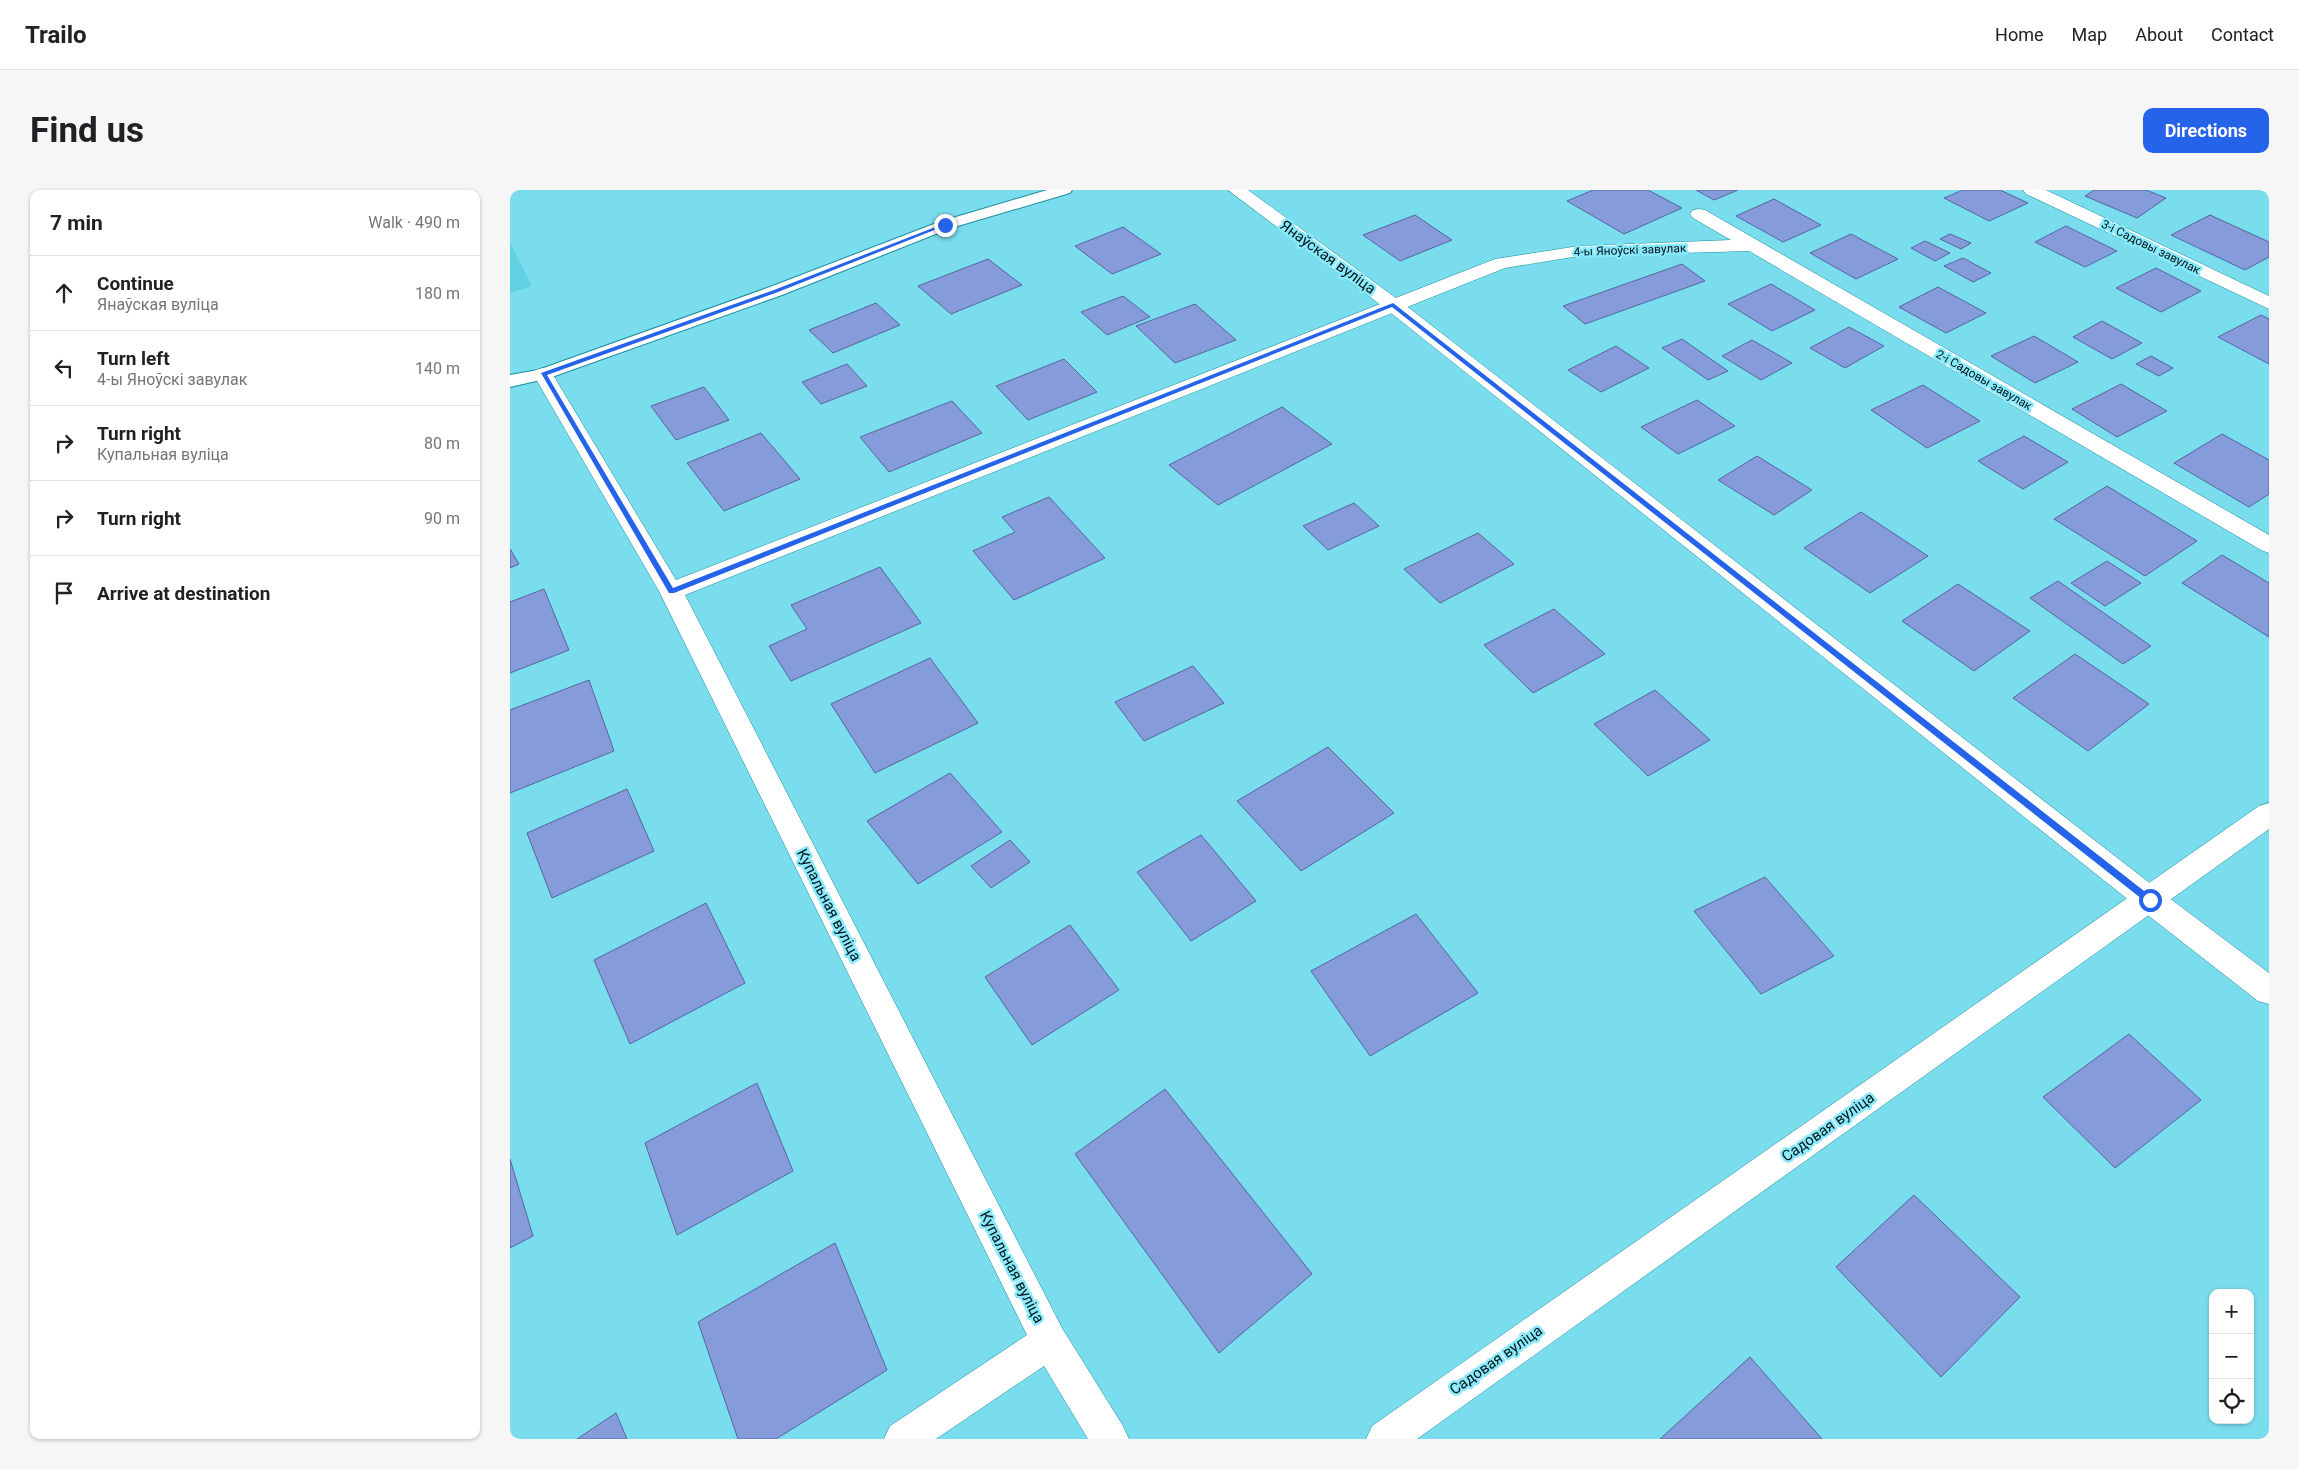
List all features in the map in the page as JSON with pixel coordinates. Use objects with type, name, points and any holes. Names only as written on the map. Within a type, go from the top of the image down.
[{"type":"street","name":"Янаўская вуліца","points":[[1237,190],[1393,305],[2150,900],[2269,991]]},
{"type":"street","name":"3-і Садовы завулак","points":[[2032,190],[2269,303]]},
{"type":"street","name":"2-і Садовы завулак","points":[[1699,214],[2269,546]]},
{"type":"street","name":"4-ы Яноўскі завулак","points":[[671,591],[1501,263],[1579,251],[1752,245]]},
{"type":"street","name":"Купальная вуліца","points":[[544,374],[671,591],[1049,1341],[1110,1439]]},
{"type":"street","name":"Садовая вуліца","points":[[1385,1439],[2150,900],[2269,814]]},
{"type":"street","points":[[902,1439],[1049,1341]]},
{"type":"lane","points":[[510,381],[544,374],[776,291],[945,225],[1064,190]]},
{"type":"shaded area","points":[[510,243],[532,286],[510,293]]},
{"type":"building","points":[[1593,190],[1648,190],[1682,208],[1624,234],[1567,201]]},
{"type":"building","points":[[1696,190],[1738,190],[1714,200]]},
{"type":"building","points":[[1963,190],[2000,190],[2028,203],[1989,221],[1944,198]]},
{"type":"building","points":[[2094,190],[2146,190],[2166,198],[2137,218],[2085,196]]},
{"type":"building","points":[[1774,199],[1821,225],[1783,242],[1736,216]]},
{"type":"building","points":[[1415,215],[1452,240],[1400,261],[1363,235]]},
{"type":"building","points":[[2210,215],[2269,242],[2269,257],[2245,270],[2171,235]]},
{"type":"building","points":[[2066,226],[2117,251],[2085,267],[2035,242]]},
{"type":"building","points":[[1123,227],[1161,254],[1112,274],[1075,246]]},
{"type":"building","points":[[1851,234],[1898,259],[1856,279],[1810,253]]},
{"type":"building","points":[[1950,234],[1971,243],[1961,249],[1940,239]]},
{"type":"building","points":[[1925,241],[1950,253],[1935,261],[1911,248]]},
{"type":"building","points":[[1963,258],[1991,273],[1973,282],[1944,266]]},
{"type":"building","points":[[988,259],[1022,285],[951,314],[918,286]]},
{"type":"building","points":[[1682,264],[1705,281],[1585,324],[1563,306]]},
{"type":"building","points":[[2156,268],[2201,291],[2161,312],[2116,288]]},
{"type":"building","points":[[1771,284],[1815,310],[1772,331],[1728,304]]},
{"type":"building","points":[[1938,287],[1986,313],[1946,333],[1899,307]]},
{"type":"building","points":[[1123,296],[1150,317],[1107,335],[1081,312]]},
{"type":"building","points":[[876,303],[900,325],[833,353],[809,330]]},
{"type":"building","points":[[1195,304],[1236,340],[1175,363],[1136,326]]},
{"type":"building","points":[[2261,315],[2269,319],[2269,364],[2218,337]]},
{"type":"building","points":[[2102,321],[2142,343],[2112,359],[2073,337]]},
{"type":"building","points":[[1849,327],[1884,346],[1845,368],[1810,348]]},
{"type":"building","points":[[2034,336],[2078,362],[2035,383],[1991,356]]},
{"type":"building","points":[[1682,339],[1728,371],[1708,380],[1662,348]]},
{"type":"building","points":[[1752,340],[1792,363],[1761,380],[1722,356]]},
{"type":"building","points":[[1616,346],[1649,368],[1601,392],[1568,370]]},
{"type":"building","points":[[2151,356],[2173,368],[2159,376],[2136,364]]},
{"type":"building","points":[[1064,359],[1097,392],[1028,420],[996,386]]},
{"type":"building","points":[[847,364],[867,386],[821,404],[802,382]]},
{"type":"building","points":[[2121,384],[2167,411],[2117,437],[2072,409]]},
{"type":"building","points":[[1923,385],[1980,421],[1927,448],[1871,410]]},
{"type":"building","points":[[704,387],[729,420],[676,440],[651,406]]},
{"type":"building","points":[[1697,400],[1735,426],[1678,454],[1641,427]]},
{"type":"building","points":[[952,401],[982,433],[889,472],[860,437]]},
{"type":"building","points":[[1282,407],[1332,444],[1218,505],[1169,465]]},
{"type":"building","points":[[761,433],[800,479],[724,511],[687,463]]},
{"type":"building","points":[[2222,434],[2269,460],[2269,494],[2249,507],[2174,463]]},
{"type":"building","points":[[2024,436],[2068,462],[2023,489],[1978,461]]},
{"type":"building","points":[[1757,456],[1812,490],[1774,515],[1718,480]]},
{"type":"building","points":[[2107,486],[2197,541],[2145,576],[2054,519]]},
{"type":"building","points":[[1049,497],[1105,558],[1014,600],[973,551],[1015,532],[1002,517]]},
{"type":"building","points":[[1354,503],[1379,526],[1328,550],[1303,526]]},
{"type":"building","points":[[1861,512],[1928,556],[1870,593],[1804,548]]},
{"type":"building","points":[[1478,533],[1514,564],[1440,603],[1404,569]]},
{"type":"building","points":[[510,549],[519,564],[510,568]]},
{"type":"building","points":[[2222,555],[2269,583],[2269,637],[2182,583]]},
{"type":"building","points":[[2107,561],[2141,583],[2105,606],[2071,583]]},
{"type":"building","points":[[880,567],[921,623],[791,681],[769,646],[807,629],[791,605]]},
{"type":"building","points":[[2058,581],[2151,646],[2123,664],[2030,598]]},
{"type":"building","points":[[1958,584],[2030,631],[1974,671],[1902,621]]},
{"type":"building","points":[[544,589],[569,650],[510,673],[510,602]]},
{"type":"building","points":[[1554,609],[1605,654],[1533,693],[1484,645]]},
{"type":"building","points":[[2075,654],[2149,704],[2088,751],[2013,698]]},
{"type":"building","points":[[930,658],[978,723],[875,773],[831,704]]},
{"type":"building","points":[[1193,666],[1224,703],[1144,741],[1115,702]]},
{"type":"building","points":[[589,680],[614,751],[510,793],[510,710]]},
{"type":"building","points":[[1655,690],[1710,740],[1648,776],[1594,724]]},
{"type":"building","points":[[1328,747],[1394,813],[1301,871],[1237,801]]},
{"type":"building","points":[[950,773],[1002,832],[918,884],[867,821]]},
{"type":"building","points":[[627,789],[654,851],[552,898],[527,833]]},
{"type":"building","points":[[1201,835],[1256,901],[1191,941],[1137,872]]},
{"type":"building","points":[[1010,840],[1030,862],[991,888],[971,866]]},
{"type":"building","points":[[1765,877],[1834,956],[1761,994],[1694,911]]},
{"type":"building","points":[[706,903],[745,983],[630,1044],[594,960]]},
{"type":"building","points":[[1416,914],[1478,993],[1370,1056],[1311,971]]},
{"type":"building","points":[[1070,925],[1119,990],[1032,1045],[985,977]]},
{"type":"building","points":[[2129,1034],[2201,1100],[2115,1168],[2043,1097]]},
{"type":"building","points":[[757,1083],[793,1171],[677,1235],[645,1143]]},
{"type":"building","points":[[1165,1089],[1312,1274],[1219,1353],[1075,1154]]},
{"type":"building","points":[[510,1159],[533,1236],[510,1248]]},
{"type":"building","points":[[1914,1195],[2020,1297],[1941,1377],[1836,1267]]},
{"type":"building","points":[[835,1243],[887,1370],[776,1439],[738,1439],[698,1322]]},
{"type":"building","points":[[1750,1357],[1822,1439],[1660,1439]]},
{"type":"building","points":[[616,1413],[627,1439],[577,1439]]},
{"type":"route","points":[[945,225],[776,291],[544,374],[671,591],[1393,305],[2150,900]]}]
